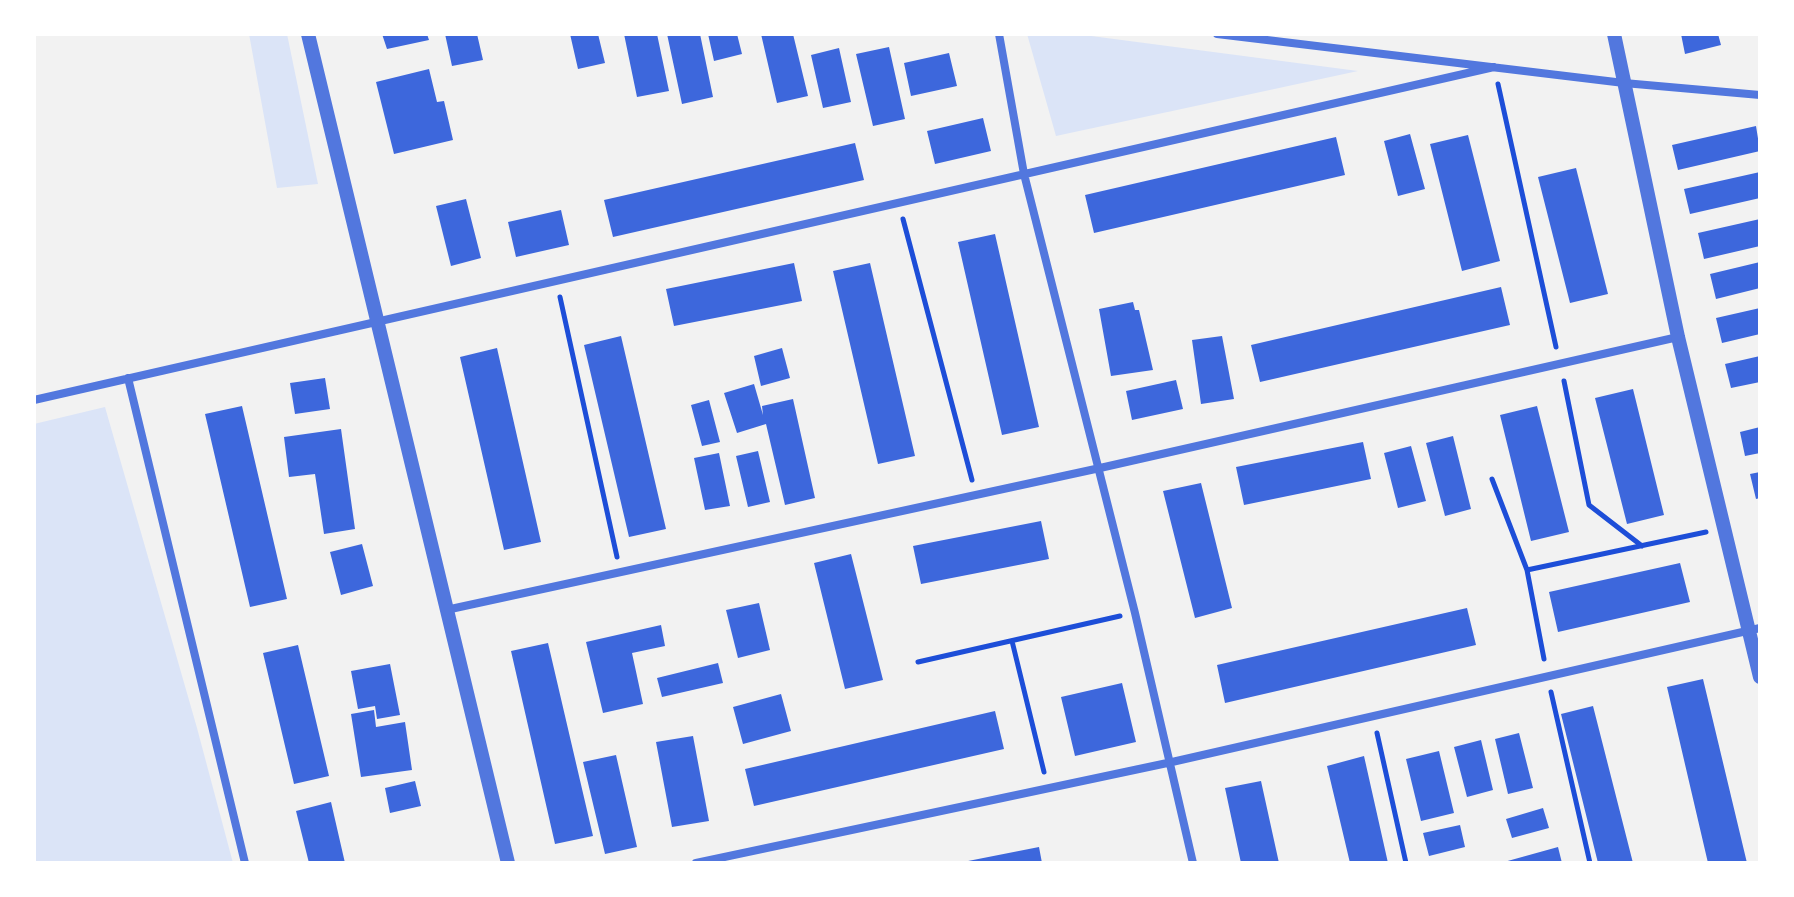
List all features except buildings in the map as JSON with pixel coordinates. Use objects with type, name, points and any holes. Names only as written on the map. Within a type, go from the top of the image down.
[{"type":"street","points":[[308,34],[508,863]]},
{"type":"street","points":[[999,34],[1024,174],[1100,468],[1172,762],[1193,863]]},
{"type":"street","points":[[1217,34],[1624,83],[1760,95]]},
{"type":"street","points":[[1614,34],[1678,337],[1724,528],[1755,630],[1760,677]]},
{"type":"street","points":[[34,400],[1494,67]]},
{"type":"street","points":[[446,610],[1100,468],[1678,337]]},
{"type":"street","points":[[128,378],[245,863]]},
{"type":"street","points":[[696,863],[1172,762],[1755,630]]},
{"type":"path","points":[[1494,67],[1589,505],[1642,546]]},
{"type":"path","points":[[899,202],[976,495]]},
{"type":"path","points":[[556,280],[621,572]]},
{"type":"path","points":[[1527,570],[1724,528]]},
{"type":"path","points":[[918,662],[1135,613]]},
{"type":"path","points":[[1012,641],[1048,788]]},
{"type":"path","points":[[1373,716],[1406,863]]},
{"type":"shaded area","points":[[249,34],[287,34],[318,184],[277,188]]},
{"type":"shaded area","points":[[1027,34],[1076,34],[1358,71],[1056,136]]},
{"type":"shaded area","points":[[105,407],[233,863],[34,863],[34,424]]}]
